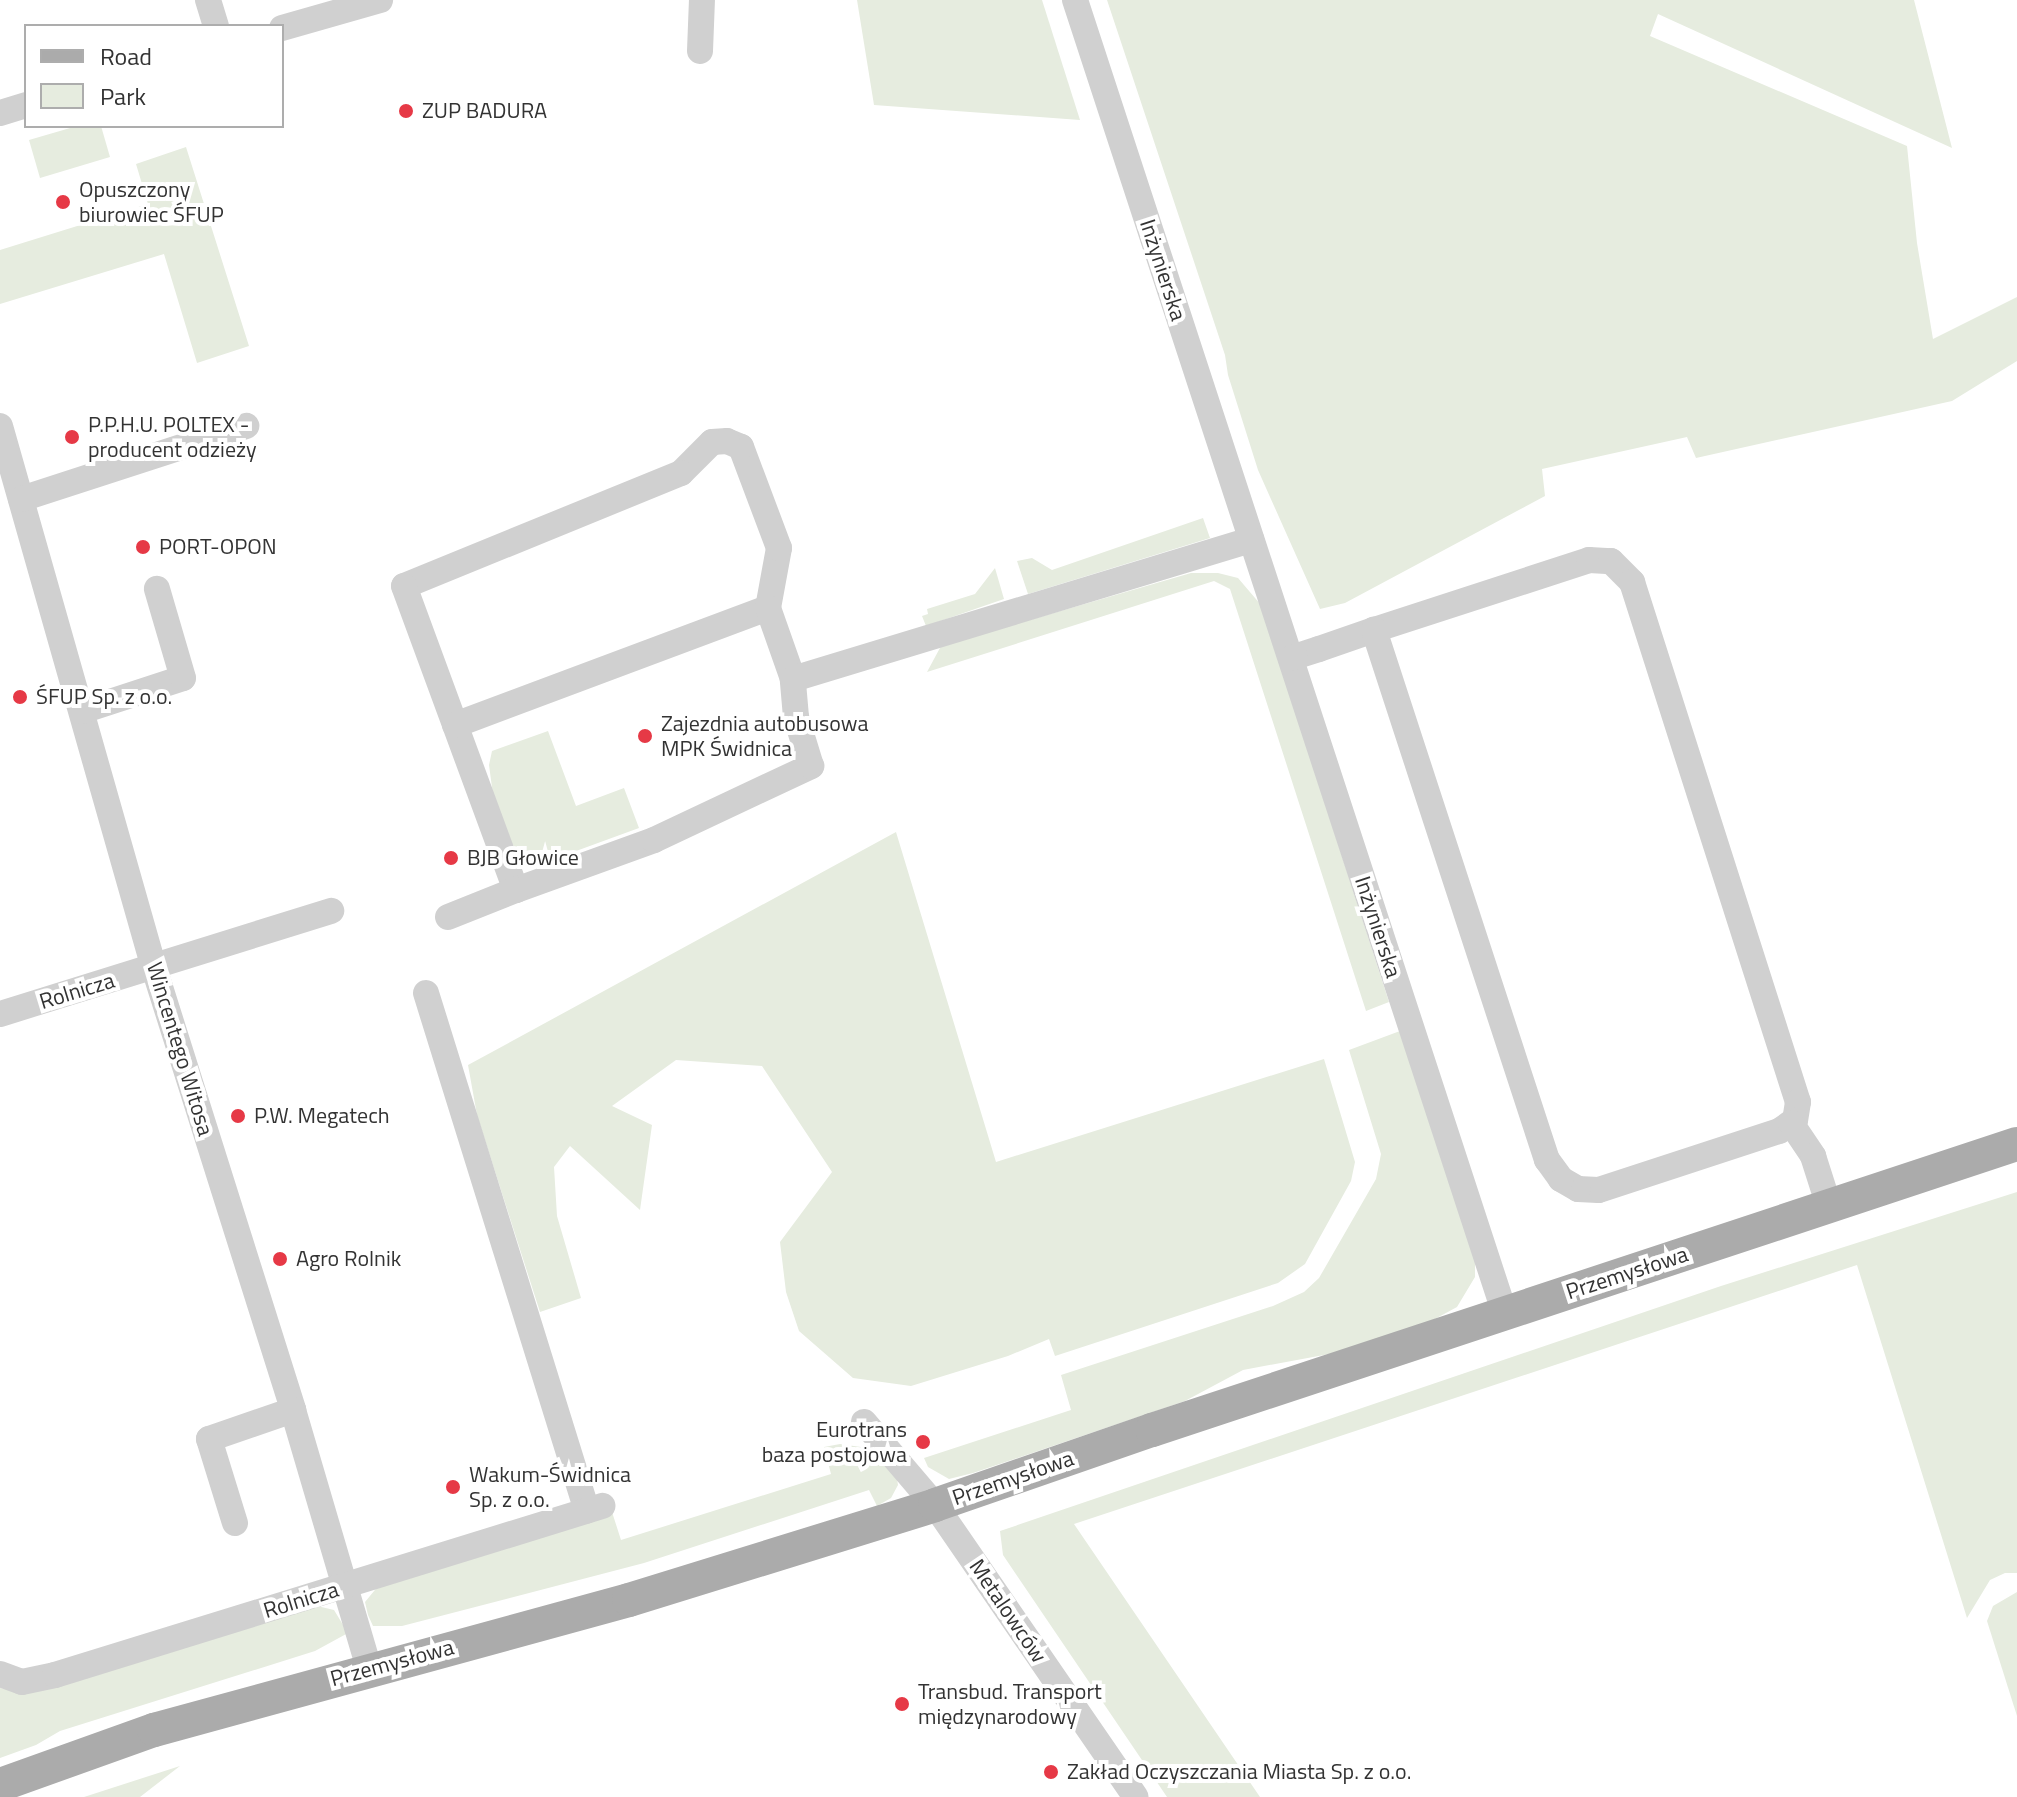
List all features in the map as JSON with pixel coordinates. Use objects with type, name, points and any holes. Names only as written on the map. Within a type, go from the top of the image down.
[{"type":"main road","name":"Przemysłowa","points":[[0,1785],[154,1730],[629,1600],[935,1505],[2017,1144]]},
{"type":"street","points":[[208,0],[215,24]]},
{"type":"street","points":[[284,27],[380,0]]},
{"type":"street","points":[[700,51],[702,0]]},
{"type":"street","name":"Inżynierska","points":[[1075,0],[1505,1314]]},
{"type":"street","points":[[0,113],[24,106]]},
{"type":"street","name":"Wincentego Witosa","points":[[0,426],[154,968],[293,1410],[369,1669]]},
{"type":"street","points":[[21,499],[246,426]]},
{"type":"street","points":[[448,917],[654,840],[811,766],[796,717],[793,679],[768,608],[779,548],[741,447],[727,441],[712,442],[681,473],[404,586],[516,890]]},
{"type":"street","points":[[793,679],[1251,540]]},
{"type":"street","points":[[1291,658],[1374,630],[1589,560],[1611,561],[1632,582],[1798,1102],[1795,1120],[1779,1131],[1598,1190],[1578,1189],[1561,1179],[1547,1160],[1374,630]]},
{"type":"street","points":[[82,711],[183,678],[157,589]]},
{"type":"street","points":[[455,725],[768,608]]},
{"type":"street","name":"Rolnicza","points":[[0,1014],[331,911]]},
{"type":"street","name":"Rolnicza","points":[[0,1674],[22,1682],[55,1675],[594,1508],[426,993]]},
{"type":"street","points":[[1791,1123],[1813,1156],[1829,1206]]},
{"type":"street","points":[[235,1523],[209,1439],[293,1410]]},
{"type":"street","name":"Metalowców","points":[[864,1422],[935,1505],[1136,1797]]},
{"type":"green space","points":[[857,0],[1042,0],[1080,120],[874,105]]},
{"type":"green space","points":[[1107,0],[1914,0],[1952,148],[1658,14],[1650,36],[1907,146],[1917,243],[1933,339],[2017,297],[2017,361],[1952,401],[1696,458],[1687,437],[1542,469],[1545,496],[1345,603],[1320,609],[1258,470],[1228,375],[1225,355]]},
{"type":"green space","points":[[70,128],[102,128],[110,157],[40,178],[29,140]]},
{"type":"green space","points":[[186,147],[249,346],[197,363],[164,254],[0,304],[0,250],[148,204],[136,164]]},
{"type":"green space","points":[[1203,518],[1210,538],[1028,594],[1017,561],[1032,558],[1052,570]]},
{"type":"green space","points":[[995,568],[1004,599],[926,626],[922,616],[928,614],[927,609],[975,594]]},
{"type":"green space","points":[[1191,573],[1218,573],[1238,578],[1261,605],[1389,1002],[1366,1011],[1230,589],[1214,581],[927,672],[941,646]]},
{"type":"green space","points":[[548,731],[576,806],[624,788],[639,828],[546,862],[523,856],[512,844],[493,795],[489,765],[492,751]]},
{"type":"green space","points":[[896,832],[996,1162],[1324,1059],[1355,1162],[1351,1181],[1305,1264],[1278,1283],[1055,1356],[1049,1339],[1008,1356],[911,1386],[853,1378],[799,1331],[786,1292],[780,1242],[832,1172],[762,1066],[676,1060],[612,1106],[652,1125],[640,1210],[570,1146],[554,1167],[557,1216],[581,1298],[540,1312],[477,1115],[468,1065]]},
{"type":"green space","points":[[1400,1031],[1475,1251],[1475,1277],[1457,1307],[1433,1320],[1340,1352],[1243,1370],[1185,1401],[973,1473],[949,1479],[928,1467],[924,1458],[1071,1410],[1061,1375],[1273,1306],[1304,1292],[1319,1278],[1376,1179],[1381,1154],[1349,1050]]},
{"type":"green space","points":[[2017,1192],[2017,1573],[2005,1573],[1990,1580],[1967,1618],[1857,1265],[1074,1524],[1260,1797],[1167,1797],[1003,1555],[1000,1531],[1721,1286]]},
{"type":"green space","points":[[840,1444],[861,1447],[884,1458],[896,1472],[898,1485],[891,1498],[877,1506],[869,1490],[644,1563],[402,1626],[373,1626],[368,1615],[365,1602],[379,1585],[612,1512],[621,1540],[831,1474],[824,1447]]},
{"type":"green space","points":[[2017,1592],[2017,1716],[1987,1621],[1993,1606]]},
{"type":"green space","points":[[313,1605],[334,1610],[348,1633],[315,1651],[60,1731],[36,1745],[0,1758],[0,1688],[13,1690]]},
{"type":"green space","points":[[180,1766],[140,1797],[84,1797]]},
{"type":"place","name":"ZUP BADURA","points":[[406,111]]},
{"type":"place","name":"Opuszczony biurowiec ŚFUP","points":[[63,202]]},
{"type":"place","name":"P.P.H.U. POLTEX - producent odzieży","points":[[72,437]]},
{"type":"place","name":"PORT-OPON","points":[[143,547]]},
{"type":"place","name":"ŚFUP Sp. z o.o.","points":[[20,697]]},
{"type":"place","name":"Zajezdnia autobusowa MPK Świdnica","points":[[645,736]]},
{"type":"place","name":"BJB Głowice","points":[[451,858]]},
{"type":"place","name":"P.W. Megatech","points":[[238,1116]]},
{"type":"place","name":"Agro Rolnik","points":[[280,1259]]},
{"type":"place","name":"Eurotrans baza postojowa","points":[[923,1442]]},
{"type":"place","name":"Wakum-Świdnica Sp. z o.o.","points":[[453,1487]]},
{"type":"place","name":"Transbud. Transport międzynarodowy","points":[[902,1704]]},
{"type":"place","name":"Zakład Oczyszczania Miasta Sp. z o.o.","points":[[1051,1772]]}]
